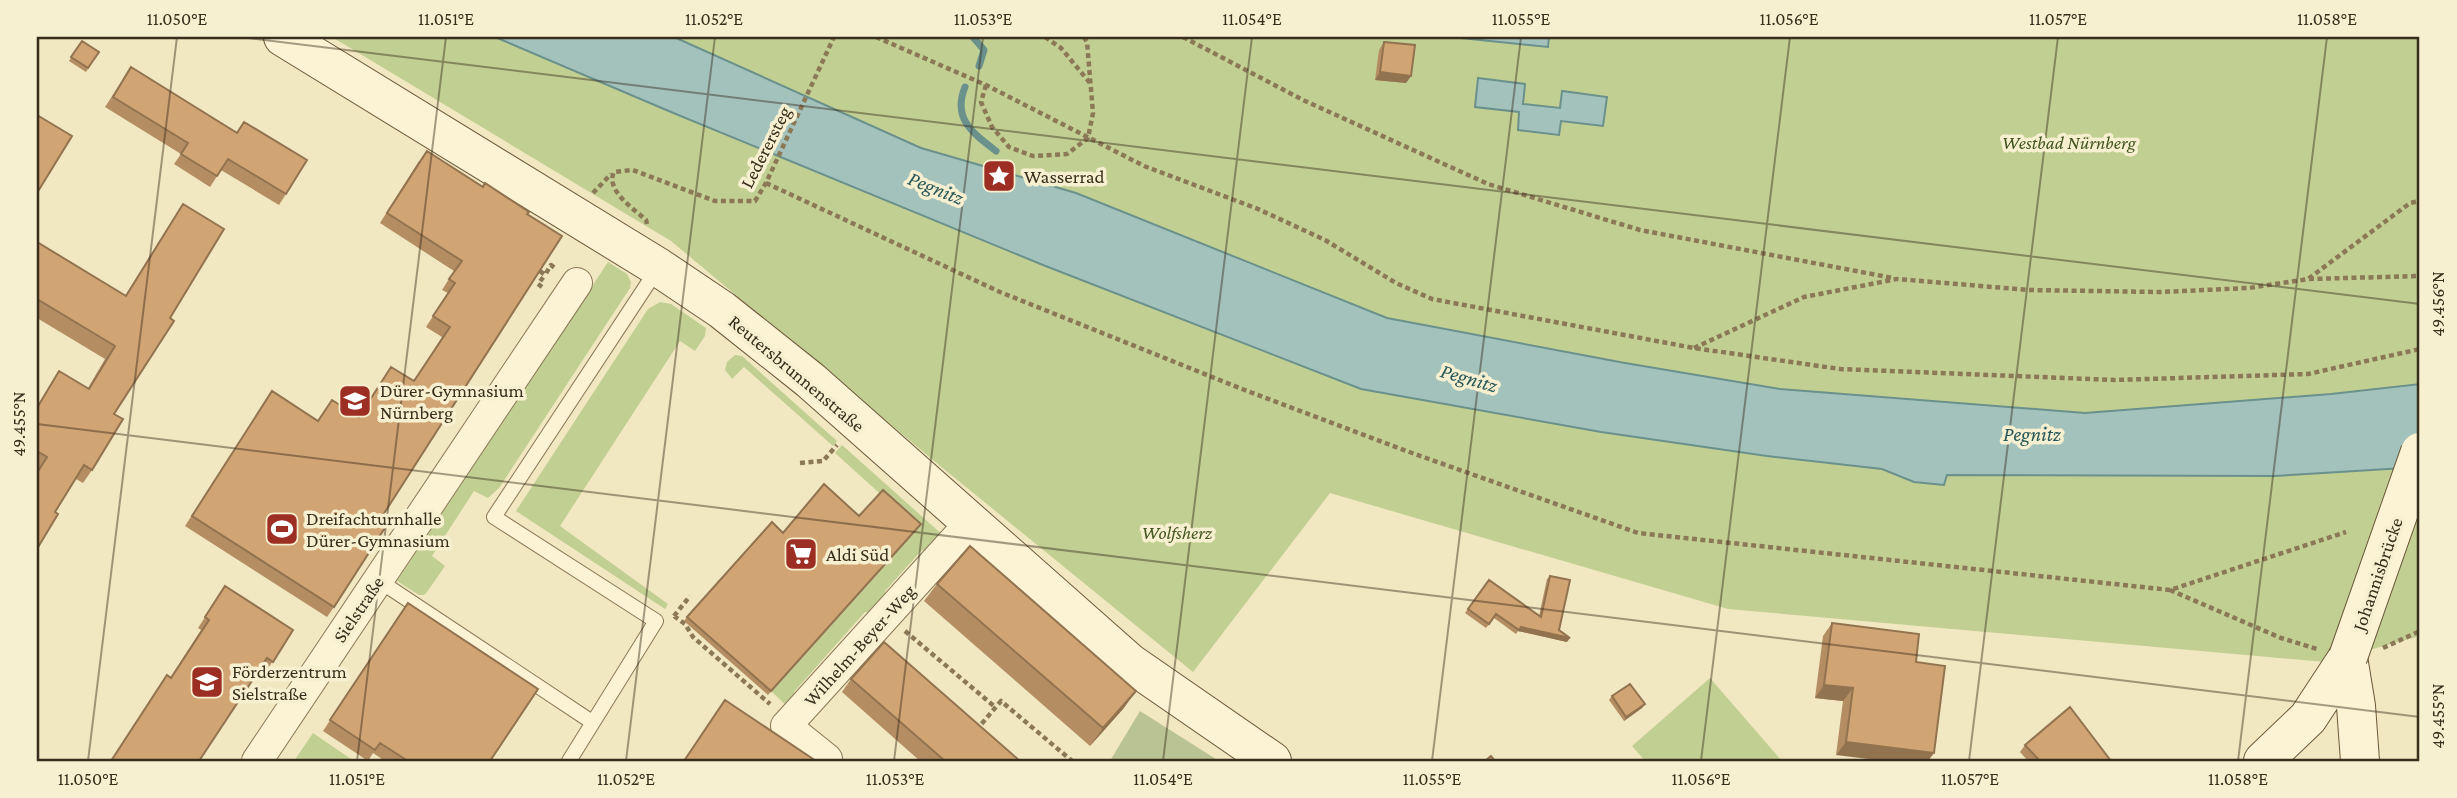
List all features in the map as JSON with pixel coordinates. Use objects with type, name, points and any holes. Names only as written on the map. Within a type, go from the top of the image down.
[{"type":"street","name":"Reutersbrunnenstraße","points":[[283,37],[647,260],[758,337],[1130,663],[1272,761]]},
{"type":"street","name":"Sielstraße","points":[[257,761],[577,283]]},
{"type":"street","name":"Johannisbrücke","points":[[2348,657],[2420,452]]},
{"type":"street","name":"Wilhelm-Beyer-Weg","points":[[786,726],[970,523]]},
{"type":"street","points":[[2263,761],[2308,718],[2348,657]]},
{"type":"street","points":[[2348,657],[2356,705],[2360,761]]},
{"type":"street","points":[[786,726],[827,759],[825,761]]},
{"type":"lane","points":[[569,761],[656,621],[494,517],[647,260]]},
{"type":"lane","points":[[378,580],[592,722]]},
{"type":"path","name":"Lederersteg","points":[[612,173],[633,170],[715,201],[755,201],[834,37]]},
{"type":"path","points":[[876,37],[986,85],[1144,166],[1258,209],[1325,240],[1396,283],[1432,299],[1694,348],[1840,369],[2115,380],[2308,374],[2420,349]]},
{"type":"path","points":[[1045,37],[1061,48],[1090,83]]},
{"type":"path","points":[[986,85],[981,102],[992,127],[1009,147],[1032,156],[1067,154],[1088,138],[1093,113],[1087,42],[1084,37]]},
{"type":"path","points":[[1183,37],[1303,100],[1488,184],[1640,230],[1897,279],[2029,290],[2160,292],[2249,288],[2308,279],[2420,276]]},
{"type":"path","points":[[612,173],[616,191],[646,220],[647,260]]},
{"type":"path","points":[[598,186],[612,173]]},
{"type":"path","points":[[766,183],[1013,297],[1412,453],[1639,533],[2170,590],[2281,638],[2348,657]]},
{"type":"path","points":[[2308,279],[2410,203],[2420,201]]},
{"type":"path","points":[[538,284],[542,273],[551,265]]},
{"type":"path","points":[[1694,348],[1804,297],[1897,279]]},
{"type":"path","points":[[800,463],[823,461],[857,422]]},
{"type":"path","points":[[2170,590],[2346,532]]},
{"type":"path","points":[[690,596],[674,616],[768,702],[786,726]]},
{"type":"path","points":[[886,615],[995,707]]},
{"type":"path","points":[[988,736],[978,727],[1001,701],[1072,761]]},
{"type":"green space","points":[[332,37],[2420,37],[2420,384],[2331,394],[2085,413],[1780,389],[1767,456],[1882,469],[1914,482],[1943,485],[1946,475],[2275,476],[2420,467],[2420,636],[2325,662],[1728,609],[1330,493],[1193,672],[671,241]]},
{"type":"green space","points":[[608,262],[627,274],[631,282],[630,288],[499,488],[488,498],[474,491],[432,556],[445,566],[427,592],[419,595],[397,581]]},
{"type":"green space","points":[[660,302],[671,304],[706,328],[705,336],[695,351],[680,341],[560,526],[668,604],[665,609],[516,511],[648,309]]},
{"type":"green space","points":[[735,355],[742,356],[837,441],[833,446],[744,367],[732,379],[725,370],[727,362]]},
{"type":"green space","points":[[842,445],[945,537],[929,555],[922,550],[885,591],[885,604],[877,612],[865,612],[794,692],[796,703],[790,709],[771,691],[918,528],[835,453]]},
{"type":"green space","points":[[1710,678],[1782,761],[1645,761],[1632,746]]},
{"type":"green space","points":[[1140,711],[1219,761],[1110,761]]},
{"type":"green space","points":[[313,733],[354,761],[294,761]]},
{"type":"water","name":"Pegnitz","points":[[495,37],[674,37],[921,148],[1076,193],[1387,318],[1625,363],[1780,389],[2085,413],[2331,394],[2420,384],[2420,467],[2275,476],[1947,475],[1944,485],[1914,482],[1882,469],[1767,456],[1601,432],[1361,389],[1043,265]]},
{"type":"water","points":[[1451,37],[1549,37],[1548,47]]},
{"type":"water","points":[[1478,78],[1525,84],[1523,104],[1560,108],[1562,91],[1607,97],[1603,126],[1561,121],[1559,135],[1518,130],[1519,112],[1475,107]]},
{"type":"building","points":[[82,41],[99,52],[88,68],[71,57]]},
{"type":"building","points":[[1384,42],[1415,45],[1411,76],[1380,72]]},
{"type":"building","points":[[131,67],[237,133],[244,122],[307,160],[286,194],[228,159],[217,176],[181,154],[188,143],[113,97]]},
{"type":"building","points":[[37,115],[72,136],[37,193]]},
{"type":"building","points":[[427,151],[483,187],[485,183],[562,236],[383,515],[390,520],[334,607],[192,516],[272,391],[318,421],[332,400],[359,417],[391,367],[414,381],[450,327],[433,316],[455,283],[449,279],[462,261],[387,213]]},
{"type":"building","points":[[183,204],[224,229],[170,318],[174,321],[114,414],[123,419],[92,470],[84,465],[55,512],[58,514],[37,549],[37,473],[47,457],[37,451],[37,408],[59,371],[89,389],[115,346],[37,299],[37,242],[126,296]]},
{"type":"building","points":[[824,484],[859,516],[883,490],[921,524],[771,691],[687,617],[772,522],[783,533]]},
{"type":"building","points":[[970,546],[1136,691],[1103,728],[937,584]]},
{"type":"building","points":[[1550,576],[1570,580],[1559,630],[1570,638],[1521,627],[1519,630],[1496,614],[1489,624],[1468,609],[1489,580],[1541,617]]},
{"type":"building","name":"Förderzentrum Sielstraße","points":[[225,586],[293,630],[273,662],[267,658],[199,761],[111,761],[167,675],[171,678],[209,620],[205,617]]},
{"type":"building","points":[[408,603],[538,689],[490,761],[408,761],[380,743],[375,750],[330,720]]},
{"type":"building","points":[[1832,623],[1919,634],[1916,662],[1945,666],[1934,753],[1846,742],[1853,688],[1824,685]]},
{"type":"building","points":[[884,642],[1020,761],[945,761],[851,679]]},
{"type":"building","points":[[1630,684],[1645,704],[1626,717],[1612,696]]},
{"type":"building","points":[[725,700],[816,761],[684,761]]},
{"type":"building","points":[[2070,707],[2111,761],[2040,761],[2025,745]]},
{"type":"waterway","points":[[973,37],[984,50],[979,66]]},
{"type":"waterway","points":[[965,87],[961,108],[963,117],[973,131],[996,151]]},
{"type":"place","name":"Wasserrad","points":[[999,176]]},
{"type":"place","name":"Dürer-Gymnasium Nürnberg","points":[[355,401]]},
{"type":"place","name":"Dreifachturnhalle Dürer-Gymnasium","points":[[282,529]]},
{"type":"place","name":"Aldi Süd","points":[[801,554]]},
{"type":"place","name":"Förderzentrum Sielstraße","points":[[207,682]]},
{"type":"park label","name":"Westbad Nürnberg","points":[[2069,142]]},
{"type":"park label","name":"Wolfsherz","points":[[1177,532]]}]
